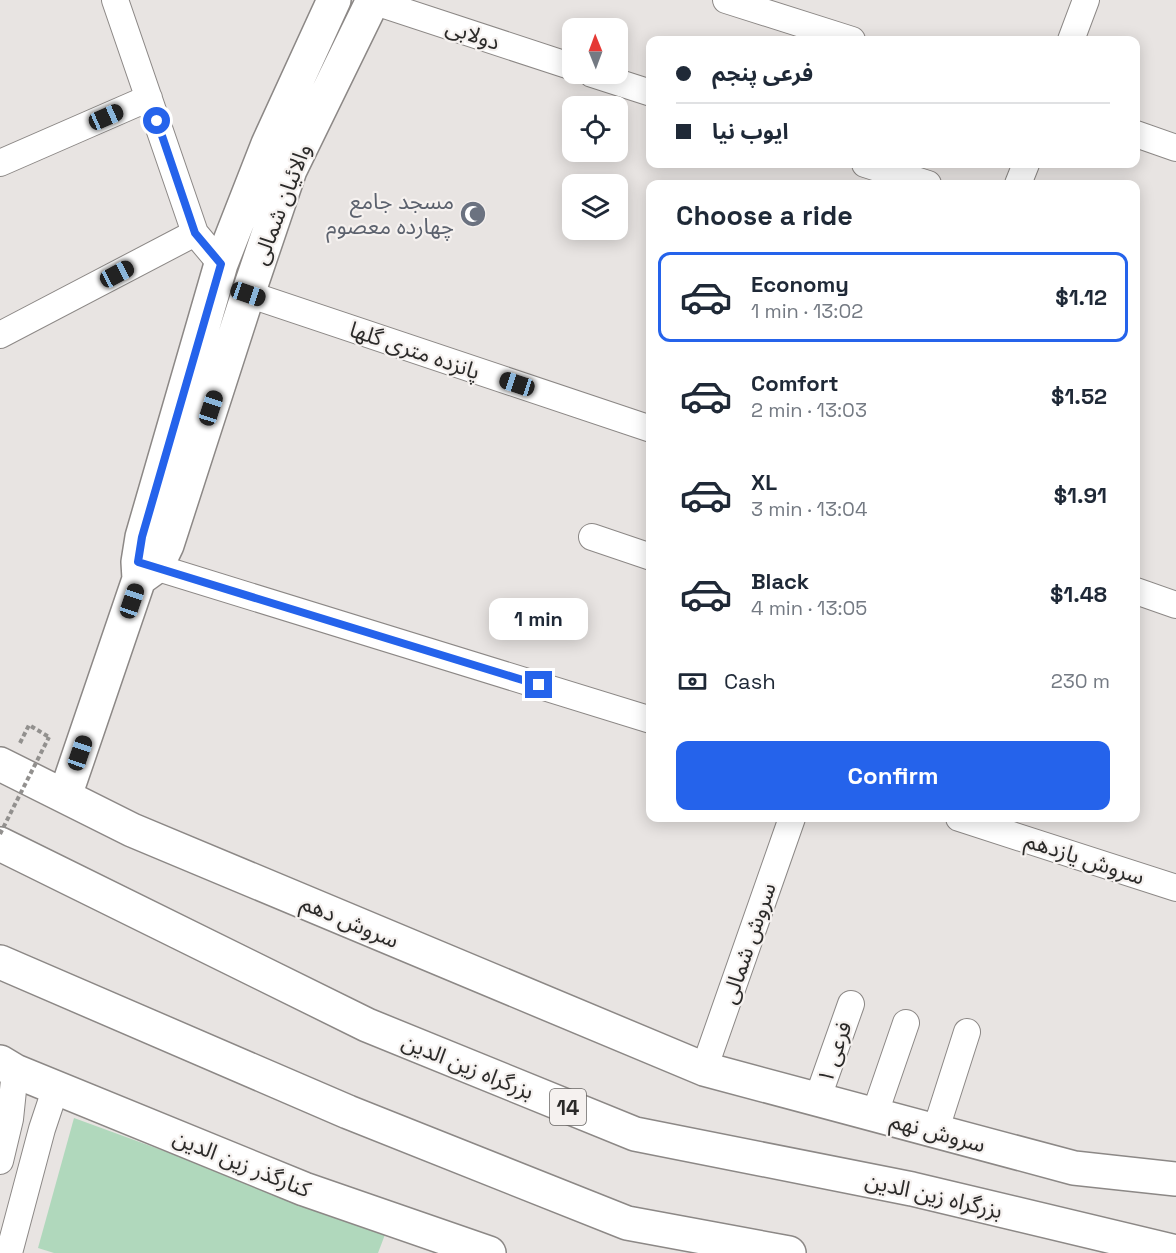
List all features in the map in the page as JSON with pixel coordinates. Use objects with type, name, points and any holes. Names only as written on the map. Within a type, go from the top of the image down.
[{"type":"main road","name":"والائیان شمالی","points":[[145,569],[142,537],[221,264],[268,144],[334,0]]},
{"type":"main road","name":"والائیان شمالی","points":[[65,796],[145,569],[167,545],[290,170],[373,1]]},
{"type":"main road","name":"سروش دهم","points":[[0,764],[132,830],[704,1069]]},
{"type":"main road","name":"بزرگراه زین الدین","points":[[0,844],[367,1025],[635,1134],[912,1189],[1176,1252]]},
{"type":"main road","points":[[0,962],[348,1112],[627,1223],[789,1253]]},
{"type":"main road","name":"کنارگذر زین الدین","points":[[7,1067],[304,1189],[489,1253]]},
{"type":"main road","name":"سروش نهم","points":[[704,1069],[1074,1168],[1176,1179]]},
{"type":"street","points":[[115,0],[195,233],[221,264]]},
{"type":"street","points":[[726,0],[839,36]]},
{"type":"street","points":[[1072,36],[1086,0]]},
{"type":"street","name":"دولابی","points":[[373,1],[562,63]]},
{"type":"street","points":[[623,84],[646,91]]},
{"type":"street","points":[[0,163],[149,98]]},
{"type":"street","points":[[1140,135],[1176,148]]},
{"type":"street","points":[[878,168],[915,180]]},
{"type":"street","points":[[0,335],[195,233]]},
{"type":"street","name":"پانزده متری گلها","points":[[248,294],[646,427]]},
{"type":"street","points":[[591,537],[646,555]]},
{"type":"street","points":[[145,569],[646,719]]},
{"type":"street","points":[[1140,592],[1176,605]]},
{"type":"street","name":"سروش شمالی","points":[[704,1069],[791,822]]},
{"type":"street","name":"سروش یازدهم","points":[[971,822],[1176,888]]},
{"type":"street","name":"فرعی ۱","points":[[818,1100],[850,1004]]},
{"type":"street","points":[[874,1116],[906,1023]]},
{"type":"street","points":[[935,1132],[967,1032]]},
{"type":"street","points":[[0,1161],[10,1119],[7,1067]]},
{"type":"street","points":[[9,1253],[42,1129],[56,1087]]},
{"type":"path","points":[[0,834],[49,737],[29,725]]},
{"type":"green space","points":[[74,1118],[386,1232],[378,1253],[54,1253],[38,1248]]},
{"type":"place","name":"مسجد جامع چهارده معصوم","points":[[473,214]]},
{"type":"route","points":[[157,121],[195,233],[221,264],[142,537],[138,562],[539,685]]}]
